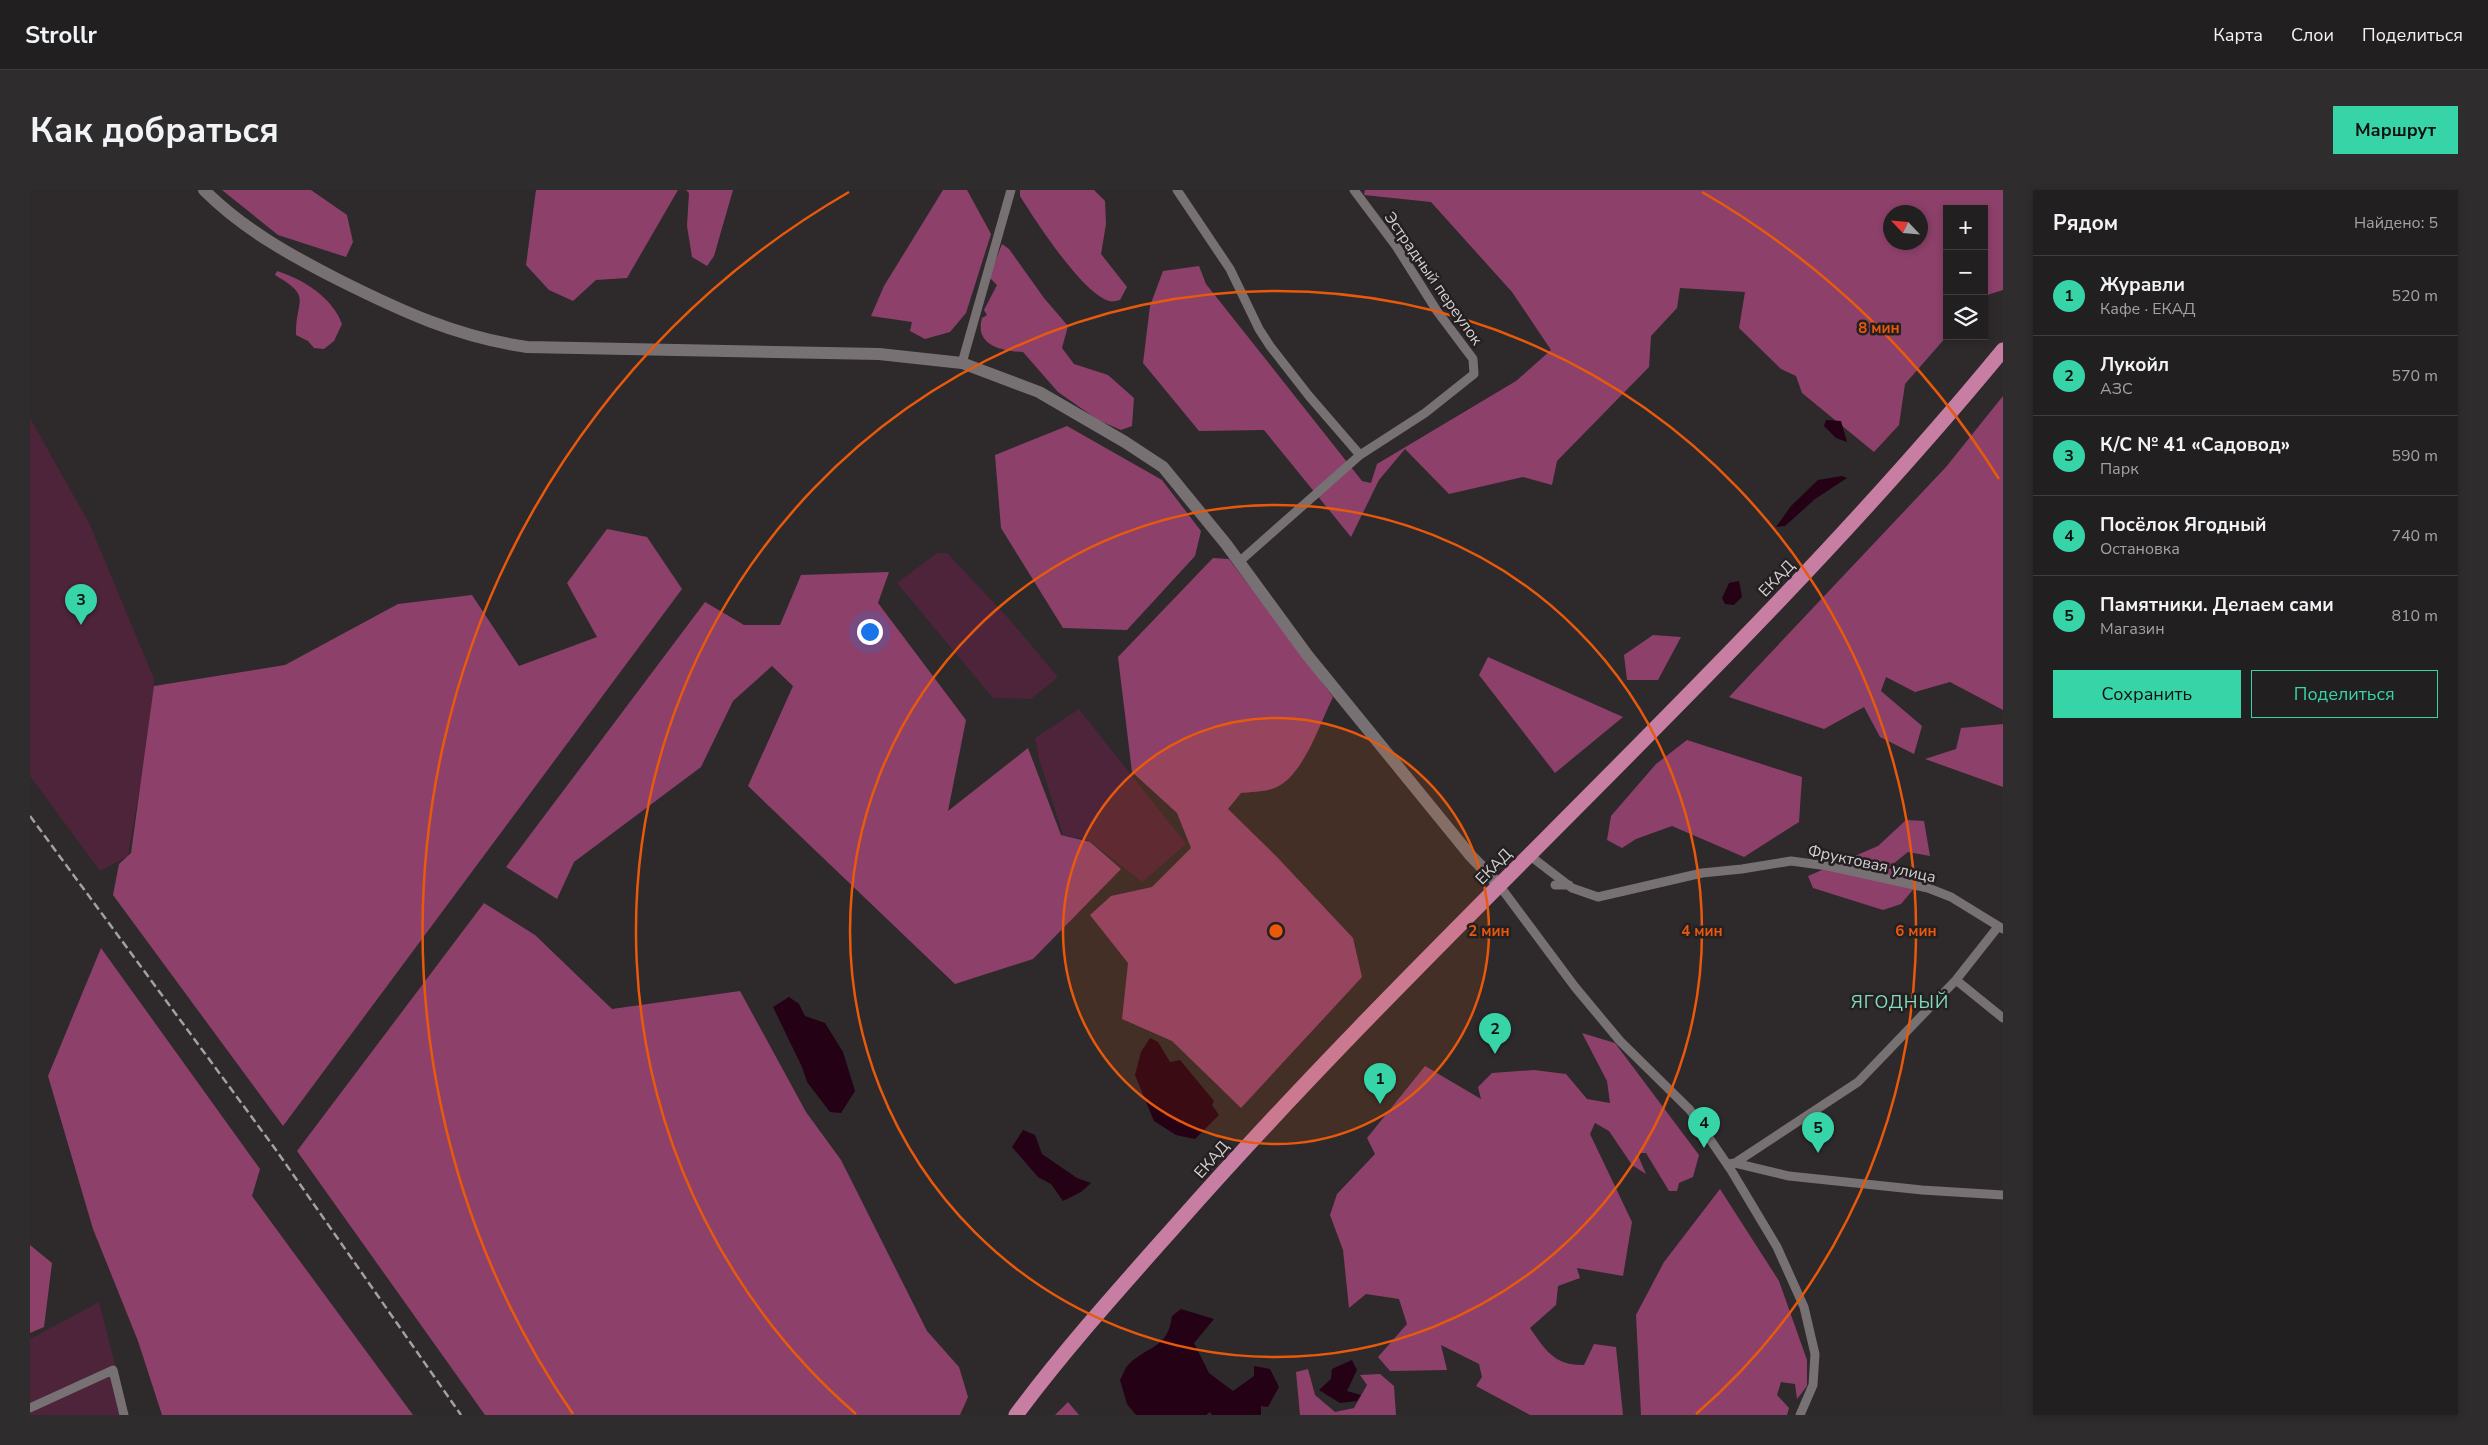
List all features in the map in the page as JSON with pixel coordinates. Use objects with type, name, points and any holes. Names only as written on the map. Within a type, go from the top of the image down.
[{"type":"highway","name":"ЕКАД","points":[[1016,1415],[1132,1275],[1249,1142],[1841,536],[1943,423],[2003,350]]},
{"type":"street","points":[[204,190],[243,225],[317,269],[403,312],[494,342],[527,347],[879,354],[962,363],[1039,392],[1163,468],[1188,496],[1239,562],[1308,656],[1470,855],[1498,885],[1575,987],[1614,1033],[1690,1110],[1731,1164],[1778,1247],[1804,1307],[1815,1354],[1813,1385],[1800,1415]]},
{"type":"street","points":[[962,363],[1011,190]]},
{"type":"street","points":[[1177,190],[1230,269],[1259,329],[1270,346],[1309,396],[1360,455],[1239,562]]},
{"type":"street","name":"Эстрадный переулок","points":[[1354,190],[1396,246],[1437,311],[1473,359],[1474,374],[1425,414],[1360,455]]},
{"type":"street","name":"Фруктовая улица","points":[[1529,855],[1569,885],[1598,896],[1702,873],[1791,861],[1828,866],[1928,888],[1952,897],[2000,929]]},
{"type":"street","points":[[1555,885],[1569,885]]},
{"type":"street","points":[[1731,1164],[1858,1082],[1956,980],[2000,929]]},
{"type":"street","points":[[1956,980],[2003,1018]]},
{"type":"street","points":[[1731,1164],[1789,1176],[1922,1190],[2003,1195]]},
{"type":"street","points":[[30,1408],[113,1370],[124,1415]]},
{"type":"shaded area","points":[[222,190],[311,190],[347,215],[353,242],[346,257],[278,235]]},
{"type":"shaded area","points":[[536,190],[678,190],[627,278],[596,280],[573,301],[549,290],[526,265]]},
{"type":"shaded area","points":[[686,190],[733,190],[714,256],[707,266],[692,257],[687,226],[689,193]]},
{"type":"shaded area","points":[[943,190],[967,190],[991,234],[966,313],[950,332],[925,339],[910,331],[912,322],[871,316],[884,286]]},
{"type":"shaded area","points":[[1020,190],[1094,190],[1105,201],[1106,224],[1101,254],[1127,287],[1120,300],[1110,301],[1098,295],[1073,271],[1027,207],[1020,196]]},
{"type":"shaded area","points":[[1365,190],[2003,190],[2003,290],[1988,295],[1988,205],[1943,205],[1944,340],[1905,384],[1899,425],[1874,452],[1802,393],[1796,376],[1781,369],[1739,328],[1745,292],[1680,288],[1677,308],[1651,336],[1649,367],[1557,461],[1552,485],[1523,477],[1449,494],[1405,449],[1379,480],[1351,537],[1264,430],[1199,431],[1143,363],[1150,306],[1163,271],[1199,266],[1206,284],[1362,481],[1371,483],[1377,464],[1516,381],[1551,350],[1512,292],[1431,202],[1364,195]]},
{"type":"shaded area","points":[[1002,244],[1009,249],[1044,298],[1068,326],[1062,348],[1074,364],[1108,375],[1134,398],[1132,426],[1121,430],[1098,420],[1058,392],[1023,352],[999,348],[986,341],[982,335],[982,318],[987,315],[984,310],[997,285],[989,277]]},
{"type":"shaded area","points":[[277,271],[307,284],[332,306],[338,315],[342,324],[334,341],[324,349],[314,348],[308,341],[296,335],[299,295],[295,289],[275,275]]},
{"type":"shaded area","points":[[2003,396],[2003,710],[1950,682],[1915,692],[1886,677],[1881,691],[1922,726],[1914,754],[1880,737],[1864,707],[1824,729],[1729,697],[1946,467]]},
{"type":"shaded area","points":[[30,418],[90,525],[154,679],[154,706],[128,856],[100,871],[30,776]]},
{"type":"shaded area","points":[[1826,420],[1841,421],[1847,442],[1836,438],[1824,426]]},
{"type":"shaded area","points":[[1067,426],[1162,480],[1201,531],[1195,556],[1127,630],[1063,628],[1001,528],[995,455]]},
{"type":"shaded area","points":[[1842,476],[1847,478],[1815,499],[1785,526],[1776,527],[1791,506],[1818,480]]},
{"type":"shaded area","points":[[607,529],[647,537],[682,589],[283,1126],[113,895],[119,864],[131,853],[154,686],[285,665],[398,604],[472,595],[519,666],[597,637],[567,583]]},
{"type":"shaded area","points":[[937,553],[947,553],[1009,619],[1058,677],[1031,699],[993,698],[897,583]]},
{"type":"shaded area","points":[[1213,558],[1229,559],[1333,697],[1309,750],[1293,774],[1283,783],[1272,789],[1241,793],[1228,809],[1277,857],[1353,938],[1362,977],[1241,1108],[1172,1041],[1122,1019],[1128,963],[1090,915],[1111,896],[1152,887],[1191,848],[1177,813],[1132,772],[1118,657]]},
{"type":"shaded area","points":[[889,572],[878,603],[966,720],[948,811],[1028,748],[1061,835],[1090,842],[1121,869],[1033,959],[955,984],[748,786],[793,686],[772,666],[733,701],[701,767],[574,862],[557,899],[506,867],[705,602],[744,625],[780,625],[801,575]]},
{"type":"shaded area","points":[[1739,581],[1742,597],[1734,605],[1725,604],[1722,598],[1729,583]]},
{"type":"shaded area","points":[[1653,635],[1681,637],[1658,680],[1627,680],[1624,655]]},
{"type":"shaded area","points":[[1488,657],[1623,717],[1555,773],[1479,675]]},
{"type":"shaded area","points":[[1079,709],[1186,844],[1142,882],[1090,841],[1063,835],[1039,759],[1035,738]]},
{"type":"shaded area","points":[[2003,724],[2003,787],[1925,759],[1956,749],[1961,728]]},
{"type":"shaded area","points":[[1687,740],[1802,777],[1799,822],[1744,857],[1672,826],[1636,839],[1622,848],[1607,840],[1611,816],[1656,764]]},
{"type":"shaded area","points":[[1906,820],[1924,821],[1930,856],[1908,852],[1888,868],[1921,880],[1901,904],[1883,910],[1813,888],[1808,876],[1878,846]]},
{"type":"shaded area","points":[[484,903],[535,935],[612,1009],[740,991],[806,1112],[841,1160],[927,1331],[959,1367],[968,1397],[960,1415],[485,1415],[297,1151]]},
{"type":"shaded area","points":[[101,948],[260,1169],[252,1196],[413,1415],[162,1415],[138,1341],[93,1229],[48,1076]]},
{"type":"shaded area","points":[[789,997],[799,1004],[805,1016],[825,1023],[843,1052],[855,1091],[841,1113],[830,1112],[807,1082],[802,1067],[773,1007]]},
{"type":"shaded area","points":[[1582,1033],[1615,1043],[1699,1155],[1693,1177],[1679,1183],[1677,1191],[1669,1191],[1646,1153],[1637,1153],[1646,1174],[1632,1165],[1609,1131],[1595,1123],[1590,1134],[1632,1222],[1623,1276],[1577,1268],[1580,1278],[1558,1286],[1556,1305],[1530,1328],[1546,1350],[1558,1360],[1574,1365],[1584,1365],[1594,1344],[1616,1347],[1623,1415],[1530,1415],[1476,1386],[1482,1377],[1479,1364],[1441,1345],[1447,1370],[1390,1371],[1378,1357],[1407,1324],[1399,1299],[1366,1294],[1349,1308],[1343,1250],[1330,1215],[1337,1194],[1375,1154],[1367,1138],[1425,1066],[1481,1099],[1478,1087],[1492,1073],[1534,1070],[1566,1074],[1587,1099],[1610,1103],[1607,1081]]},
{"type":"shaded area","points":[[1150,1038],[1158,1042],[1170,1062],[1180,1060],[1214,1101],[1212,1105],[1219,1115],[1195,1139],[1176,1135],[1154,1121],[1135,1075],[1141,1052]]},
{"type":"shaded area","points":[[1023,1130],[1035,1135],[1042,1154],[1077,1178],[1091,1183],[1081,1192],[1063,1201],[1051,1184],[1038,1177],[1012,1147]]},
{"type":"shaded area","points":[[1720,1189],[1779,1281],[1807,1360],[1807,1386],[1797,1399],[1795,1384],[1781,1382],[1777,1395],[1789,1408],[1787,1415],[1641,1415],[1636,1315],[1664,1262]]},
{"type":"shaded area","points":[[30,1245],[52,1263],[44,1327],[30,1333]]},
{"type":"shaded area","points":[[99,1302],[128,1415],[30,1415],[30,1339]]},
{"type":"shaded area","points":[[1181,1309],[1214,1319],[1194,1343],[1209,1373],[1233,1391],[1254,1376],[1254,1366],[1270,1369],[1279,1387],[1268,1407],[1261,1406],[1261,1415],[1212,1415],[1210,1412],[1206,1415],[1136,1415],[1127,1404],[1120,1380],[1125,1369],[1137,1357],[1162,1340],[1167,1334],[1172,1316]]},
{"type":"shaded area","points":[[1352,1360],[1357,1370],[1347,1391],[1361,1395],[1357,1401],[1340,1403],[1319,1390],[1331,1379],[1332,1369]]},
{"type":"shaded area","points":[[1308,1369],[1315,1395],[1335,1412],[1354,1408],[1367,1385],[1360,1375],[1380,1374],[1394,1386],[1396,1415],[1300,1415],[1296,1372]]},
{"type":"shaded area","points":[[1068,1402],[1079,1415],[1055,1415]]},
{"type":"railway","points":[[30,816],[276,1150],[461,1415]]},
{"type":"place","name":"К/С № 41 «Садовод»","points":[[81,625]]},
{"type":"place","name":"Лукойл","points":[[1495,1054]]},
{"type":"place","name":"Журавли","points":[[1380,1104]]},
{"type":"place","name":"Посёлок Ягодный","points":[[1704,1148]]},
{"type":"place","name":"Памятники. Делаем сами","points":[[1818,1153]]},
{"type":"district","name":"ЯГОДНЫЙ","points":[[1900,1002]]}]
